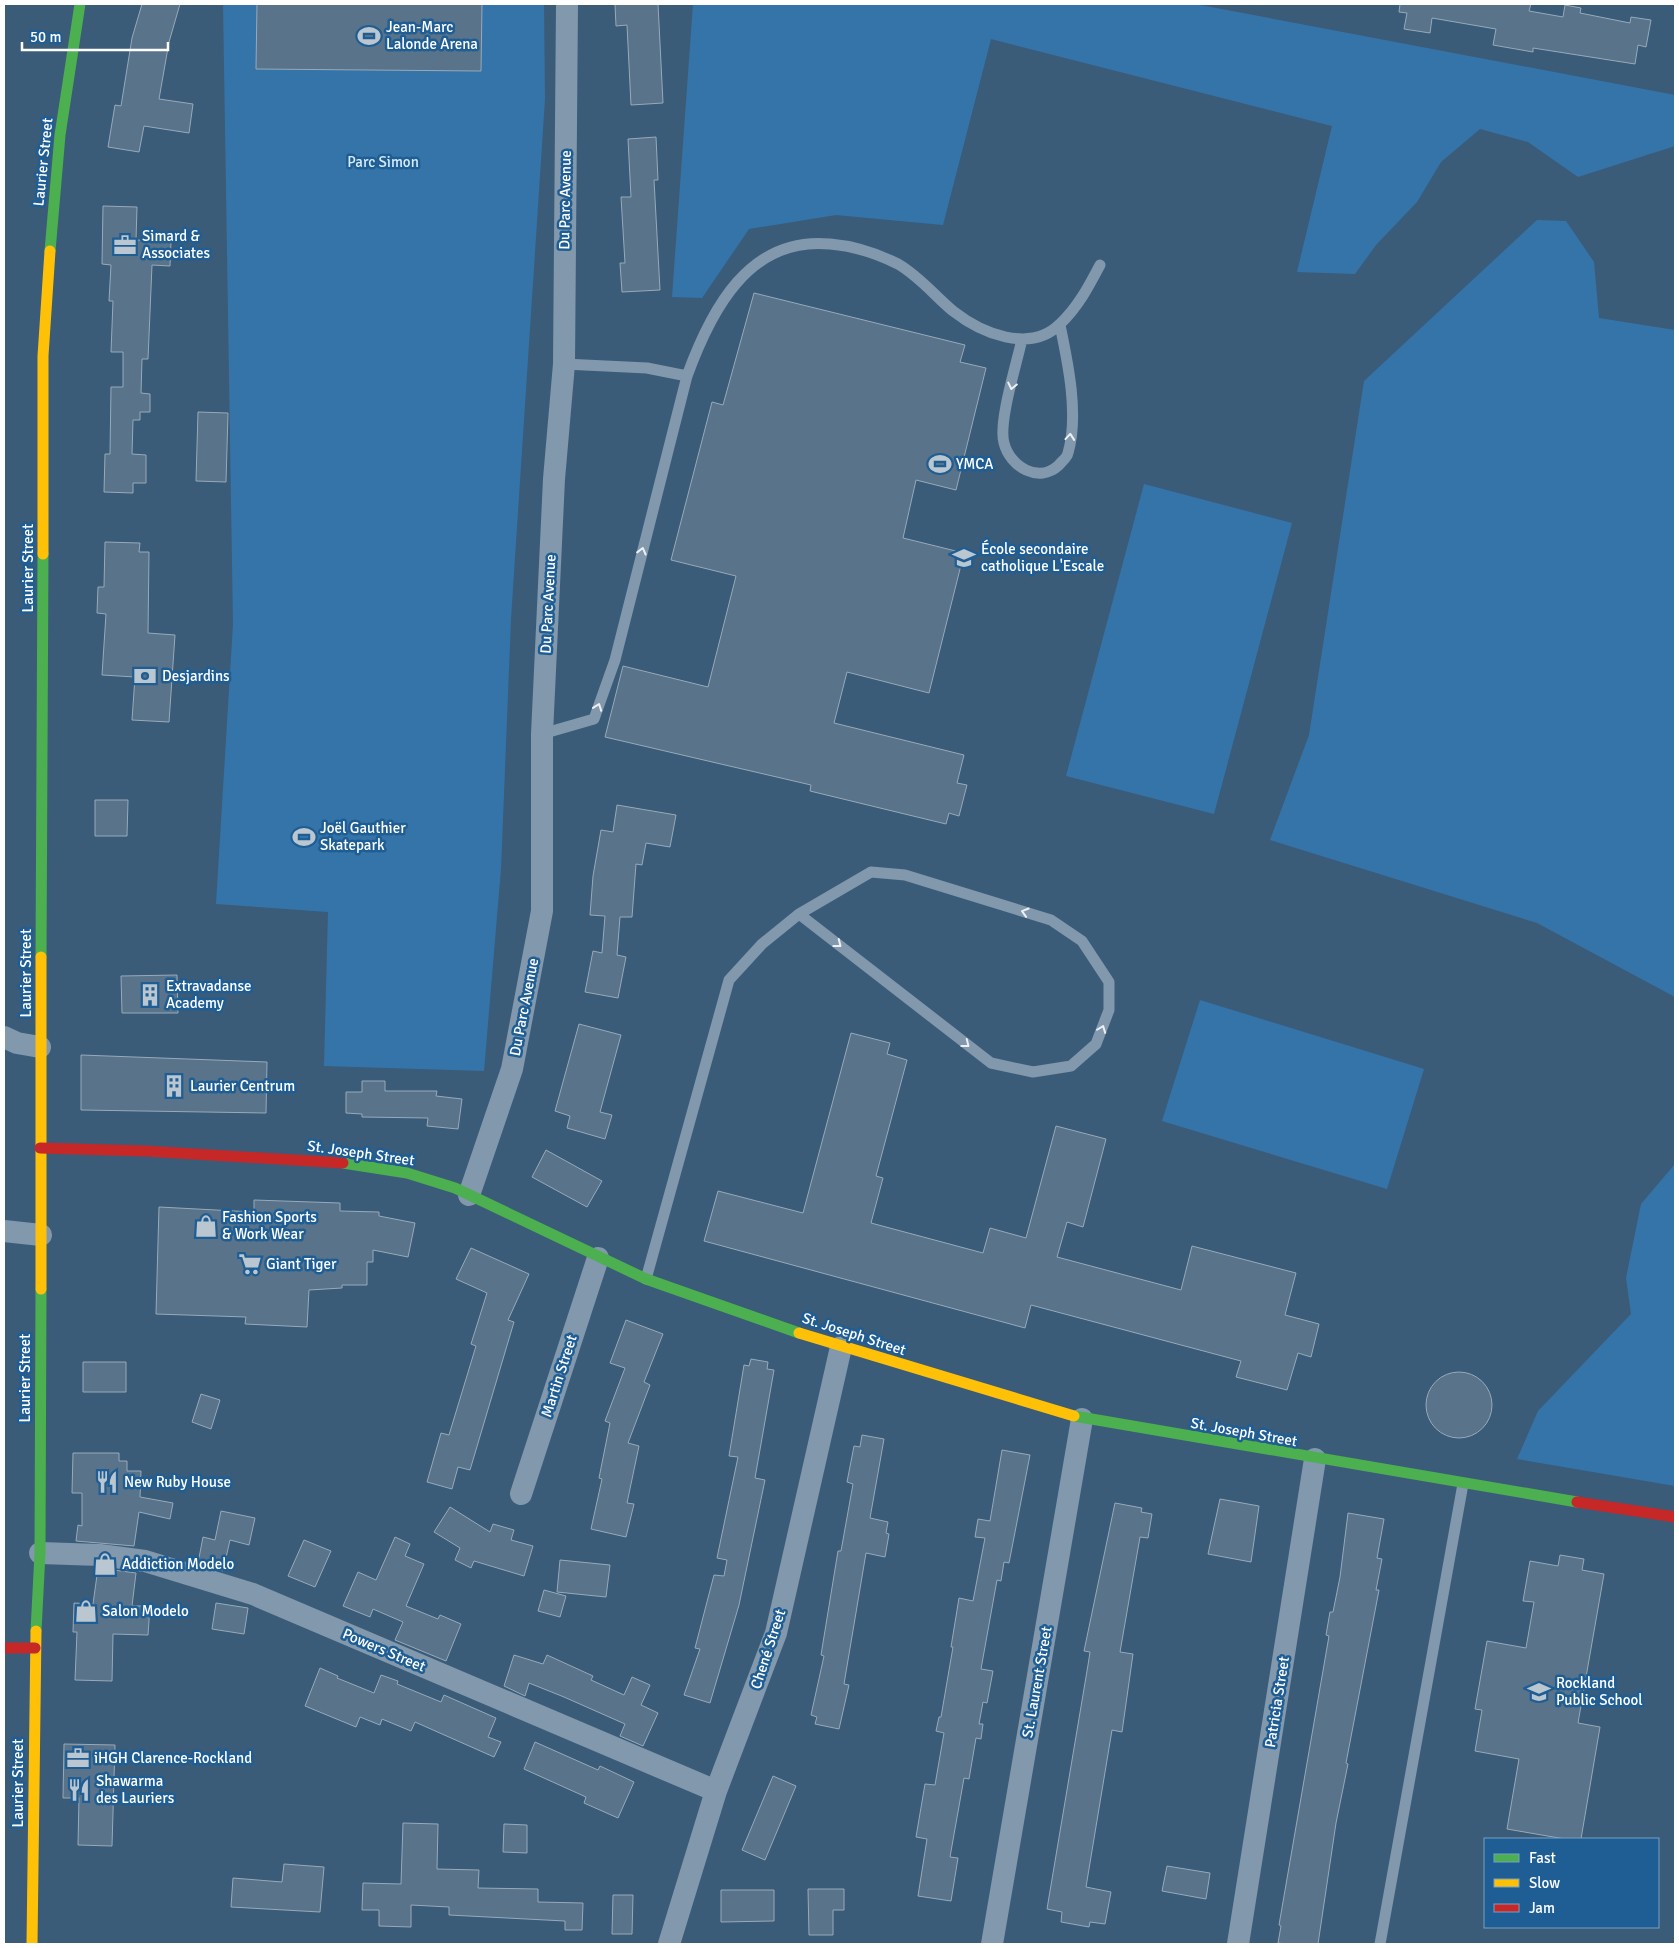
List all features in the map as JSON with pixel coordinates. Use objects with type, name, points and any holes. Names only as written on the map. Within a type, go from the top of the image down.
[{"type":"main road","name":"Laurier Street","points":[[32,1944],[35,1648],[40,1553],[43,356],[55,173],[69,62],[80,4]]},
{"type":"main road","name":"St. Joseph Street","points":[[40,1148],[145,1151],[343,1163],[406,1173],[469,1195],[598,1258],[646,1279],[841,1347],[1082,1419],[1463,1484],[1675,1517]]},
{"type":"main road","points":[[4,1648],[35,1648]]},
{"type":"street","name":"Du Parc Avenue","points":[[469,1195],[512,1069],[542,911],[542,734],[554,479],[564,364],[567,4]]},
{"type":"street","points":[[4,1037],[16,1043],[40,1047]]},
{"type":"street","points":[[4,1231],[41,1235]]},
{"type":"street","name":"Martin Street","points":[[521,1494],[598,1258]]},
{"type":"street","name":"Chené Street","points":[[669,1944],[716,1791],[776,1633],[841,1347]]},
{"type":"street","name":"St. Laurent Street","points":[[992,1944],[1082,1419]]},
{"type":"street","name":"Patricia Street","points":[[1238,1944],[1315,1459]]},
{"type":"street","name":"Powers Street","points":[[40,1553],[100,1555],[145,1561],[253,1594],[716,1791]]},
{"type":"lane","points":[[542,734],[594,719],[615,660],[687,376],[698,345],[718,307],[742,275],[773,252],[809,242],[856,246],[899,265],[953,310],[976,326],[998,336],[1022,339],[1045,335],[1060,325],[1082,298],[1100,265]]},
{"type":"lane","points":[[1022,339],[1003,426],[1004,443],[1011,458],[1023,470],[1037,475],[1054,469],[1068,456],[1071,437],[1069,376],[1060,325]]},
{"type":"lane","points":[[564,364],[647,368],[687,376]]},
{"type":"lane","points":[[646,1279],[729,980],[762,944],[799,914],[871,872],[905,875],[1051,920],[1082,941],[1109,982],[1109,1010],[1096,1044],[1071,1066],[1033,1072],[991,1063],[799,914]]},
{"type":"lane","points":[[1380,1944],[1463,1484]]},
{"type":"green space","name":"Parc Simon","points":[[223,4],[544,4],[545,99],[511,619],[501,869],[484,1071],[324,1066],[328,912],[216,904],[233,624]]},
{"type":"green space","points":[[693,4],[1195,4],[1675,95],[1675,146],[1578,177],[1528,142],[1480,129],[1441,162],[1417,202],[1376,245],[1355,274],[1297,272],[1332,126],[991,39],[943,225],[836,215],[749,229],[702,298],[672,297]]},
{"type":"green space","points":[[1537,220],[1566,221],[1594,262],[1599,318],[1675,330],[1675,997],[1537,923],[1270,840],[1309,735],[1364,381]]},
{"type":"green space","points":[[1144,484],[1292,523],[1214,814],[1066,776]]},
{"type":"green space","points":[[1200,1000],[1424,1069],[1387,1189],[1162,1121]]},
{"type":"green space","points":[[1675,1164],[1675,1486],[1517,1459],[1538,1411],[1631,1314],[1626,1278],[1641,1204]]},
{"type":"building","points":[[142,4],[180,4],[169,42],[159,99],[193,104],[189,133],[144,126],[139,152],[108,147],[115,105],[121,106],[132,38]]},
{"type":"building","name":"Jean-Marc Lalonde Arena","points":[[257,4],[482,4],[481,71],[256,69]]},
{"type":"building","points":[[615,4],[658,4],[663,103],[631,105],[627,25],[616,26]]},
{"type":"building","points":[[1400,4],[1531,4],[1529,11],[1563,17],[1565,5],[1581,8],[1580,13],[1630,23],[1631,17],[1651,20],[1646,47],[1638,45],[1635,64],[1533,48],[1533,52],[1493,45],[1496,29],[1432,18],[1430,33],[1404,29],[1407,13],[1399,12]]},
{"type":"building","points":[[656,137],[658,180],[654,180],[660,290],[622,292],[620,263],[625,263],[621,197],[631,197],[628,139]]},
{"type":"building","points":[[103,206],[137,207],[136,240],[171,241],[170,266],[152,265],[148,359],[142,359],[141,393],[150,394],[150,412],[140,412],[140,420],[133,420],[132,454],[146,455],[146,483],[133,483],[133,493],[104,492],[105,454],[110,454],[111,387],[123,387],[123,352],[111,352],[113,301],[109,301],[111,265],[102,264]]},
{"type":"building","points":[[754,293],[965,345],[960,362],[986,368],[956,490],[916,480],[903,538],[964,553],[929,693],[847,672],[834,723],[964,755],[957,783],[967,785],[959,816],[949,813],[946,824],[810,791],[811,785],[605,737],[623,666],[708,687],[736,576],[671,560],[712,402],[723,405]]},
{"type":"building","points":[[198,412],[228,413],[226,482],[196,481]]},
{"type":"building","points":[[105,542],[140,543],[139,552],[149,552],[148,633],[175,635],[169,722],[132,720],[135,677],[102,675],[106,614],[97,613],[98,587],[104,587]]},
{"type":"building","points":[[95,800],[128,800],[127,836],[95,836]]},
{"type":"building","points":[[617,805],[676,815],[670,847],[646,843],[642,865],[636,864],[632,917],[620,917],[617,955],[626,957],[618,998],[585,992],[593,951],[602,953],[605,916],[590,915],[593,876],[601,830],[613,832]]},
{"type":"building","name":"Extravadanse Academy","points":[[177,975],[178,1013],[122,1013],[121,976]]},
{"type":"building","points":[[579,1024],[621,1035],[600,1112],[612,1115],[605,1139],[567,1128],[570,1116],[555,1111]]},
{"type":"building","points":[[851,1033],[890,1043],[887,1054],[907,1060],[876,1176],[883,1178],[871,1223],[983,1253],[990,1228],[1026,1238],[1056,1126],[1106,1139],[1083,1227],[1067,1222],[1057,1257],[1181,1290],[1192,1246],[1296,1273],[1285,1315],[1319,1324],[1311,1357],[1298,1353],[1287,1390],[1236,1377],[1241,1361],[1031,1305],[1025,1328],[704,1241],[718,1191],[803,1213]]},
{"type":"building","name":"Laurier Centrum","points":[[81,1055],[267,1062],[266,1113],[81,1110]]},
{"type":"building","points":[[362,1081],[385,1081],[385,1091],[437,1091],[436,1096],[462,1099],[458,1129],[427,1126],[428,1118],[362,1117],[362,1114],[346,1113],[346,1092],[362,1092]]},
{"type":"building","points":[[546,1150],[602,1181],[587,1207],[532,1177]]},
{"type":"building","name":"Giant Tiger","points":[[254,1200],[340,1203],[340,1211],[379,1212],[379,1216],[415,1223],[408,1257],[373,1250],[373,1262],[367,1262],[367,1285],[342,1285],[342,1288],[309,1290],[307,1327],[245,1324],[246,1317],[156,1314],[159,1207],[254,1212]]},
{"type":"building","points":[[471,1248],[529,1274],[508,1320],[514,1322],[470,1470],[458,1467],[452,1489],[427,1482],[441,1433],[449,1435],[476,1346],[471,1344],[487,1293],[456,1279]]},
{"type":"building","points":[[626,1320],[663,1334],[644,1382],[650,1385],[628,1443],[639,1446],[627,1503],[634,1504],[626,1537],[591,1529],[602,1479],[599,1478],[610,1423],[605,1421],[625,1368],[610,1363]]},
{"type":"building","points":[[751,1359],[768,1362],[767,1369],[774,1370],[755,1478],[765,1480],[739,1605],[710,1703],[684,1695],[700,1649],[695,1648],[714,1575],[724,1576],[727,1560],[717,1558],[738,1457],[729,1456],[744,1365],[749,1366]]},
{"type":"building","points":[[83,1362],[126,1362],[126,1392],[83,1392]]},
{"type":"building","points":[[1452,1372],[1466,1372],[1478,1377],[1487,1386],[1492,1398],[1490,1418],[1483,1429],[1466,1438],[1452,1438],[1440,1433],[1431,1424],[1426,1412],[1426,1398],[1431,1386],[1440,1377]]},
{"type":"building","points":[[201,1394],[220,1400],[211,1429],[192,1422]]},
{"type":"building","points":[[862,1435],[884,1439],[870,1518],[888,1522],[886,1533],[889,1534],[885,1557],[866,1553],[844,1684],[849,1685],[839,1729],[815,1724],[817,1717],[811,1715],[824,1656],[821,1655],[838,1551],[841,1551],[853,1484],[847,1482],[854,1446],[860,1447]]},
{"type":"building","points":[[1002,1450],[1030,1455],[1009,1563],[1004,1562],[1001,1581],[997,1580],[981,1669],[993,1671],[987,1703],[983,1702],[979,1724],[983,1724],[981,1739],[976,1738],[969,1779],[964,1778],[950,1857],[958,1858],[951,1901],[918,1896],[927,1839],[916,1837],[925,1784],[935,1785],[944,1733],[936,1731],[939,1717],[941,1717],[959,1598],[973,1601],[985,1538],[975,1537],[978,1519],[990,1521]]},
{"type":"building","points":[[73,1453],[119,1453],[119,1461],[127,1461],[127,1471],[141,1471],[140,1497],[173,1503],[170,1519],[139,1512],[134,1546],[76,1541],[78,1525],[82,1526],[82,1493],[72,1493]]},
{"type":"building","points":[[1220,1499],[1259,1506],[1251,1562],[1208,1554]]},
{"type":"building","points":[[1115,1503],[1142,1508],[1141,1512],[1152,1514],[1148,1538],[1140,1537],[1120,1652],[1133,1654],[1122,1732],[1112,1730],[1086,1887],[1111,1892],[1105,1924],[1090,1922],[1089,1927],[1061,1922],[1062,1912],[1047,1909],[1090,1652],[1084,1651]]},
{"type":"building","points":[[450,1507],[490,1532],[493,1524],[514,1530],[511,1540],[533,1546],[524,1576],[474,1561],[471,1568],[455,1560],[460,1548],[434,1532]]},
{"type":"building","points":[[221,1511],[255,1518],[249,1545],[230,1540],[223,1571],[198,1563],[203,1537],[215,1540]]},
{"type":"building","points":[[1348,1513],[1384,1519],[1377,1558],[1382,1559],[1376,1590],[1379,1590],[1346,1763],[1348,1764],[1336,1823],[1318,1944],[1278,1943],[1281,1926],[1279,1925],[1329,1636],[1326,1635],[1330,1612],[1333,1612],[1340,1577]]},
{"type":"building","points":[[395,1537],[410,1544],[405,1556],[424,1564],[406,1606],[438,1619],[440,1615],[461,1624],[446,1661],[395,1640],[403,1622],[373,1609],[370,1617],[343,1606],[358,1572],[376,1580]]},
{"type":"building","points":[[304,1540],[331,1551],[315,1587],[288,1576]]},
{"type":"building","points":[[1560,1555],[1584,1559],[1582,1570],[1604,1574],[1578,1723],[1600,1727],[1581,1838],[1559,1838],[1507,1829],[1519,1759],[1475,1751],[1482,1710],[1475,1709],[1487,1641],[1526,1648],[1534,1602],[1523,1601],[1530,1561],[1558,1566]]},
{"type":"building","points":[[560,1560],[610,1565],[606,1597],[557,1592]]},
{"type":"building","points":[[98,1568],[136,1573],[132,1606],[150,1606],[148,1635],[113,1634],[112,1681],[75,1680],[77,1632],[73,1632],[74,1603],[93,1604]]},
{"type":"building","points":[[544,1590],[566,1596],[560,1617],[538,1611]]},
{"type":"building","points":[[216,1603],[248,1608],[244,1634],[212,1629]]},
{"type":"building","points":[[514,1655],[543,1664],[547,1655],[593,1676],[591,1680],[624,1695],[632,1677],[650,1685],[641,1705],[658,1713],[643,1746],[620,1736],[625,1724],[564,1697],[529,1683],[525,1696],[504,1686]]},
{"type":"building","points":[[320,1668],[338,1676],[337,1678],[374,1693],[381,1675],[398,1681],[397,1684],[441,1702],[444,1695],[496,1718],[488,1737],[501,1742],[494,1757],[415,1722],[411,1731],[382,1719],[380,1725],[360,1717],[356,1727],[305,1706]]},
{"type":"building","points":[[535,1742],[598,1770],[600,1766],[634,1782],[618,1818],[584,1803],[586,1797],[524,1769]]},
{"type":"building","points":[[64,1744],[115,1745],[112,1846],[78,1845],[79,1798],[63,1798]]},
{"type":"building","points":[[773,1776],[796,1786],[765,1860],[742,1850]]},
{"type":"building","points":[[403,1823],[438,1824],[437,1869],[479,1870],[478,1888],[538,1889],[538,1902],[583,1903],[582,1930],[565,1930],[565,1921],[449,1915],[449,1907],[411,1905],[411,1927],[379,1926],[379,1910],[362,1910],[363,1883],[401,1884]]},
{"type":"building","points":[[504,1824],[527,1825],[527,1853],[503,1852]]},
{"type":"building","points":[[284,1864],[324,1867],[320,1912],[231,1907],[233,1878],[282,1882]]},
{"type":"building","points":[[1167,1866],[1210,1873],[1206,1899],[1162,1891]]},
{"type":"building","points":[[808,1889],[844,1889],[844,1910],[833,1910],[833,1935],[809,1935]]},
{"type":"building","points":[[721,1890],[774,1890],[774,1921],[721,1922]]},
{"type":"building","points":[[613,1895],[633,1895],[632,1934],[612,1934]]},
{"type":"traffic: fast","points":[[50,251],[60,135],[80,4]]},
{"type":"traffic: fast","points":[[41,957],[43,554]]},
{"type":"traffic: fast","points":[[343,1163],[407,1173],[455,1188],[646,1279],[799,1333]]},
{"type":"traffic: fast","points":[[36,1631],[40,1553],[41,1289]]},
{"type":"traffic: fast","points":[[1074,1416],[1577,1502]]},
{"type":"traffic: slow","points":[[43,554],[43,356],[50,251]]},
{"type":"traffic: slow","points":[[41,957],[41,1289]]},
{"type":"traffic: slow","points":[[799,1333],[1074,1416]]},
{"type":"traffic: slow","points":[[32,1944],[36,1631]]},
{"type":"traffic: jam","points":[[40,1148],[145,1151],[343,1163]]},
{"type":"traffic: jam","points":[[1577,1502],[1675,1517]]},
{"type":"traffic: jam","points":[[4,1648],[35,1648]]},
{"type":"place","name":"Jean-Marc Lalonde Arena","points":[[369,36]]},
{"type":"place","name":"Simard & Associates","points":[[125,245]]},
{"type":"place","name":"YMCA","points":[[940,464]]},
{"type":"place","name":"École secondaire catholique L'Escale","points":[[964,558]]},
{"type":"place","name":"Desjardins","points":[[145,676]]},
{"type":"place","name":"Joël Gauthier Skatepark","points":[[304,837]]},
{"type":"place","name":"Extravadanse Academy","points":[[150,995]]},
{"type":"place","name":"Laurier Centrum","points":[[174,1086]]},
{"type":"place","name":"Fashion Sports & Work Wear","points":[[206,1226]]},
{"type":"place","name":"Giant Tiger","points":[[250,1264]]},
{"type":"place","name":"New Ruby House","points":[[107,1482]]},
{"type":"place","name":"Addiction Modelo","points":[[105,1564]]},
{"type":"place","name":"Salon Modelo","points":[[86,1611]]},
{"type":"place","name":"Rockland Public School","points":[[1539,1692]]},
{"type":"place","name":"iHGH Clarence-Rockland","points":[[78,1758]]},
{"type":"place","name":"Shawarma des Lauriers","points":[[79,1790]]}]
